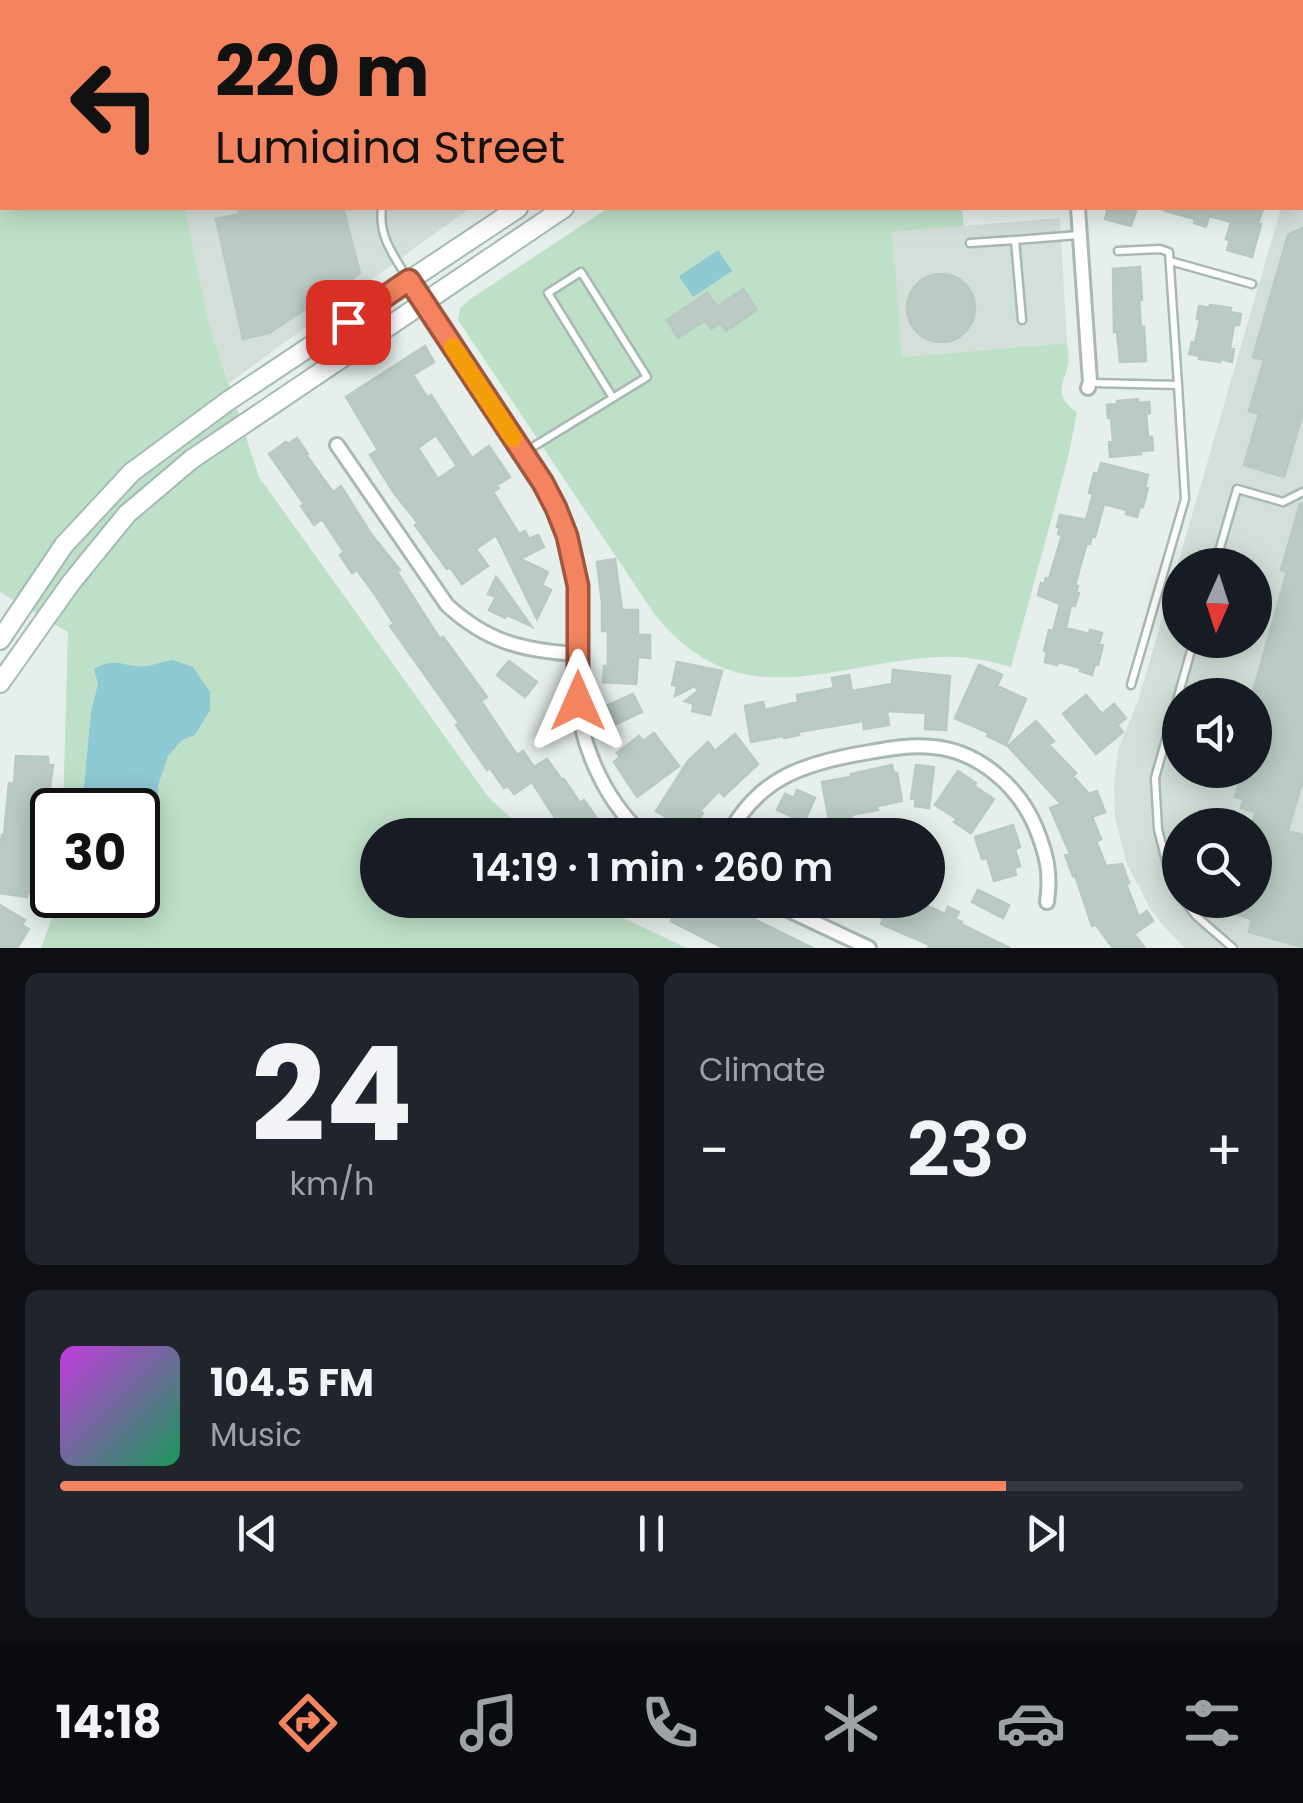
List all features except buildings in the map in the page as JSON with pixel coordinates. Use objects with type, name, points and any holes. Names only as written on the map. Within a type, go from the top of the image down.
[{"type":"main road","points":[[0,640],[64,545],[132,472],[228,402],[515,210]]},
{"type":"main road","points":[[0,683],[70,584],[127,514],[192,458],[561,210]]},
{"type":"street","points":[[1078,210],[1089,385]]},
{"type":"street","points":[[409,280],[543,483],[567,536],[578,586],[578,701],[588,748],[598,775],[628,818]]},
{"type":"street","points":[[337,446],[447,605],[463,619],[505,643],[577,654]]},
{"type":"street","points":[[739,818],[764,790],[819,761],[893,748],[934,746],[972,758],[1018,796],[1030,815],[1051,876],[1048,902]]},
{"type":"street","points":[[805,918],[868,948]]},
{"type":"lane","points":[[382,210],[385,241],[409,280]]},
{"type":"lane","points":[[970,243],[1079,235]]},
{"type":"lane","points":[[1015,240],[1022,320]]},
{"type":"lane","points":[[1118,251],[1169,252],[1185,499],[1130,685]]},
{"type":"lane","points":[[1170,261],[1252,284]]},
{"type":"lane","points":[[523,454],[647,377],[582,272],[548,293],[613,398]]},
{"type":"lane","points":[[1089,385],[1178,385]]},
{"type":"lane","points":[[1220,548],[1237,489],[1283,502],[1303,492]]},
{"type":"lane","points":[[1162,846],[1155,778],[1189,658]]},
{"type":"lane","points":[[1198,918],[1233,948]]},
{"type":"shaded area","points":[[185,210],[467,210],[229,383],[208,320]]},
{"type":"shaded area","points":[[1280,210],[1303,210],[1303,948],[1185,948],[1168,931],[1151,910],[1127,864],[1115,818],[1118,750],[1139,698],[1162,619],[1162,658],[1272,658],[1272,548],[1182,548]]},
{"type":"shaded area","points":[[1060,218],[1067,343],[902,357],[891,232]]},
{"type":"green space","points":[[0,210],[185,210],[208,320],[259,477],[489,798],[511,818],[360,818],[360,918],[623,918],[687,948],[41,948],[52,918],[160,918],[160,788],[64,788],[68,632],[0,592]]},
{"type":"green space","points":[[605,210],[962,210],[964,226],[892,232],[902,357],[1067,343],[1068,363],[1062,392],[1065,402],[1077,412],[1011,667],[943,657],[791,677],[756,676],[721,667],[688,648],[655,615],[458,320],[460,308]]},
{"type":"water","points":[[718,250],[732,271],[693,297],[679,276]]},
{"type":"water","points":[[173,660],[193,667],[210,692],[210,710],[195,735],[182,740],[168,756],[158,788],[84,788],[91,712],[98,684],[94,669],[109,663],[150,665]]},
{"type":"slow traffic","points":[[453,347],[513,438]]},
{"type":"route","points":[[348,322],[409,280],[543,483],[567,536],[578,586],[578,701]]}]
